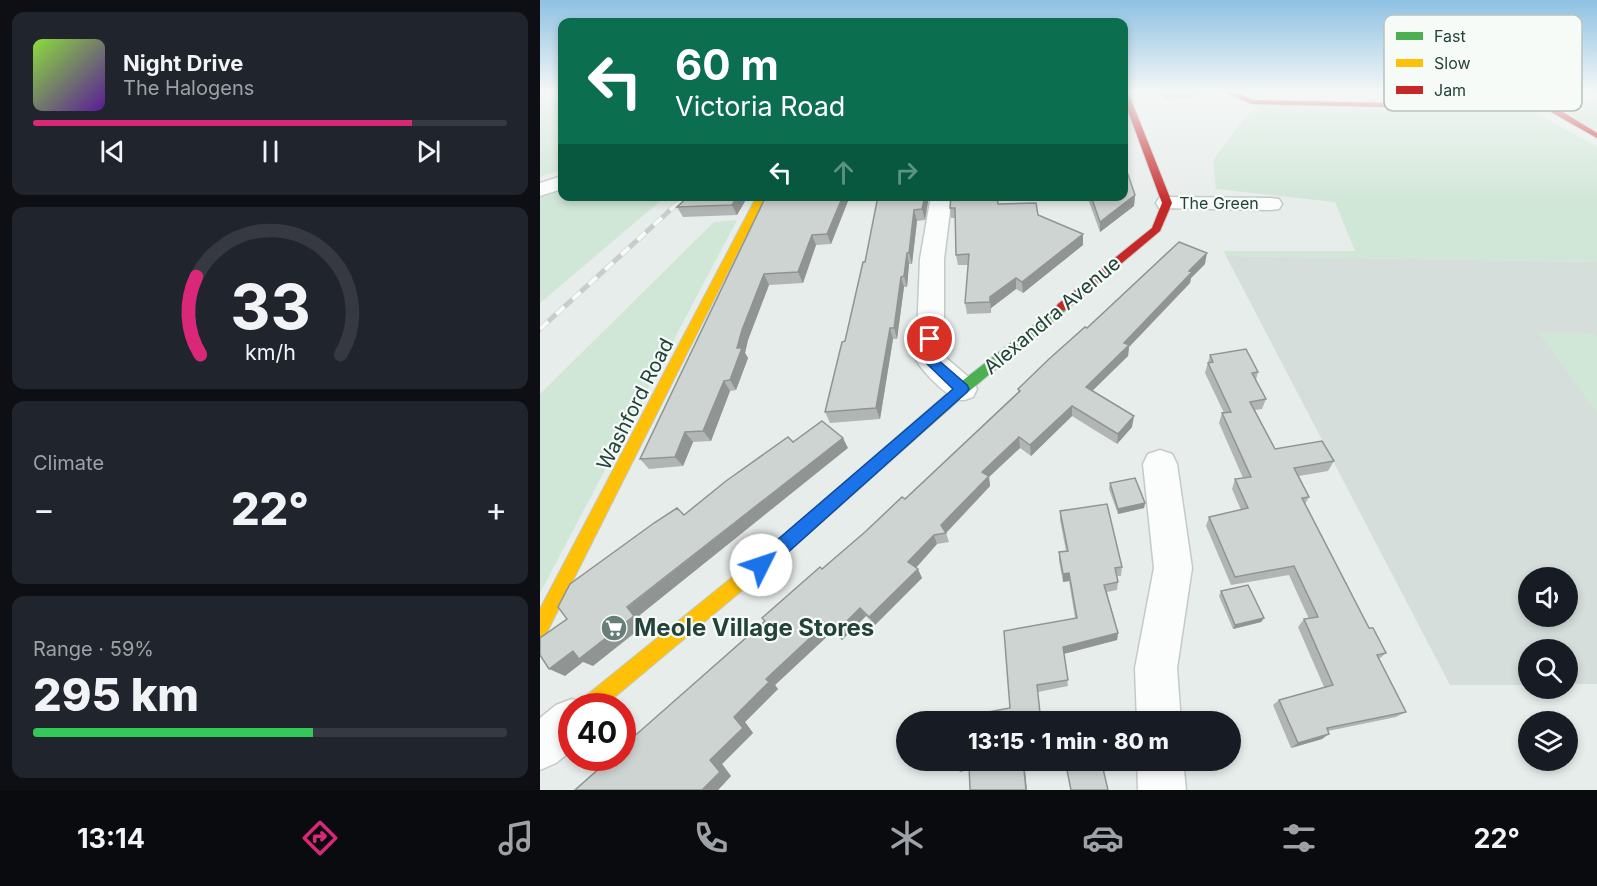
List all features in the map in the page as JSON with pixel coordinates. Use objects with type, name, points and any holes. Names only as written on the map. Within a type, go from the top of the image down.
[{"type":"street","points":[[1138,129],[1167,203]]},
{"type":"street","points":[[540,190],[558,183]]},
{"type":"street","name":"Washford Road","points":[[540,628],[759,201]]},
{"type":"street","points":[[941,201],[932,259],[930,360],[962,389]]},
{"type":"street","name":"The Green","points":[[1167,203],[1271,204]]},
{"type":"street","name":"Alexandra Avenue","points":[[605,693],[761,565],[962,389],[1156,229],[1167,203]]},
{"type":"street","points":[[1158,711],[1156,668],[1173,568],[1172,477]]},
{"type":"street","points":[[540,747],[558,732]]},
{"type":"street","points":[[1161,771],[1162,790]]},
{"type":"shaded area","points":[[1226,256],[1597,262],[1597,684],[1578,684],[1578,639],[1518,639],[1518,685],[1450,685]]},
{"type":"green space","points":[[540,129],[558,129],[558,171],[540,177]]},
{"type":"green space","points":[[1237,129],[1565,129],[1597,147],[1597,262],[1226,256],[1224,251],[1355,251],[1335,202],[1216,189],[1213,160]]},
{"type":"green space","points":[[558,192],[558,201],[660,201],[540,303],[540,198]]},
{"type":"green space","points":[[737,220],[540,593],[540,394],[714,222]]},
{"type":"green space","points":[[1538,332],[1593,333],[1597,338],[1597,413]]},
{"type":"building","points":[[1128,175],[1135,195],[1128,200]]},
{"type":"building","points":[[684,201],[735,201],[732,205],[677,207]]},
{"type":"building","points":[[764,201],[841,201],[827,234],[812,235],[798,272],[764,274],[742,330],[737,348],[742,348],[730,380],[724,381],[703,431],[685,432],[675,457],[640,459]]},
{"type":"building","points":[[877,201],[924,201],[922,209],[914,210],[909,253],[907,253],[904,276],[901,277],[894,328],[890,328],[876,408],[825,412],[842,342],[845,341],[863,262],[865,262]]},
{"type":"building","points":[[951,201],[998,201],[998,204],[1036,203],[1038,215],[1083,234],[1022,282],[1016,278],[990,297],[990,302],[965,303],[969,254],[956,255],[955,208],[950,208]]},
{"type":"building","points":[[1093,201],[1127,201],[1100,222]]},
{"type":"building","points":[[1179,242],[1207,253],[1189,271],[1192,272],[1124,343],[1129,345],[1086,387],[1134,416],[1118,434],[1072,406],[1030,445],[1019,437],[982,472],[989,476],[941,525],[946,533],[934,535],[908,562],[918,569],[869,617],[860,608],[835,633],[826,623],[766,679],[769,682],[734,717],[743,728],[710,760],[720,772],[702,790],[575,790],[596,771],[636,771],[636,735],[765,621],[762,618],[820,567],[822,569],[902,497],[905,499],[1020,391],[1018,389],[1049,359],[1085,327],[1087,328]]},
{"type":"building","points":[[1246,349],[1258,372],[1252,373],[1266,399],[1250,402],[1275,449],[1322,441],[1334,461],[1294,468],[1309,497],[1302,498],[1369,628],[1373,628],[1386,653],[1377,655],[1406,712],[1327,728],[1329,734],[1298,743],[1279,700],[1333,685],[1304,619],[1318,617],[1294,566],[1235,577],[1209,517],[1248,508],[1235,479],[1251,477],[1222,413],[1231,412],[1208,363],[1213,362],[1210,355]]},
{"type":"building","points":[[822,421],[843,438],[627,607],[634,616],[579,659],[573,651],[549,669],[540,655],[540,638],[567,619],[558,607],[570,584],[677,508],[684,515],[726,481],[788,437],[793,442]]},
{"type":"building","points":[[1135,478],[1145,503],[1118,509],[1110,483]]},
{"type":"building","points":[[1107,504],[1122,567],[1115,568],[1118,582],[1104,585],[1118,633],[1063,647],[1068,680],[1037,685],[1040,711],[994,711],[1010,708],[1004,631],[1077,618],[1069,573],[1063,574],[1059,552],[1068,551],[1060,511]]},
{"type":"building","points":[[1248,585],[1264,618],[1235,625],[1221,591]]},
{"type":"building","points":[[969,771],[1024,771],[1026,790],[970,790]]},
{"type":"building","points":[[1067,771],[1104,771],[1108,790],[1071,790]]},
{"type":"railway","points":[[676,205],[680,201]]},
{"type":"railway","points":[[540,329],[678,203]]},
{"type":"traffic: fast","points":[[783,546],[962,389],[1062,307]]},
{"type":"traffic: slow","points":[[540,628],[759,201]]},
{"type":"traffic: slow","points":[[605,693],[783,546]]},
{"type":"traffic: jam","points":[[1062,307],[1156,229],[1167,203],[1138,129]]},
{"type":"traffic: jam","points":[[1585,129],[1597,136]]},
{"type":"place","name":"Meole Village Stores","points":[[614,628]]},
{"type":"route","points":[[761,565],[962,389],[930,360],[930,339]]}]
